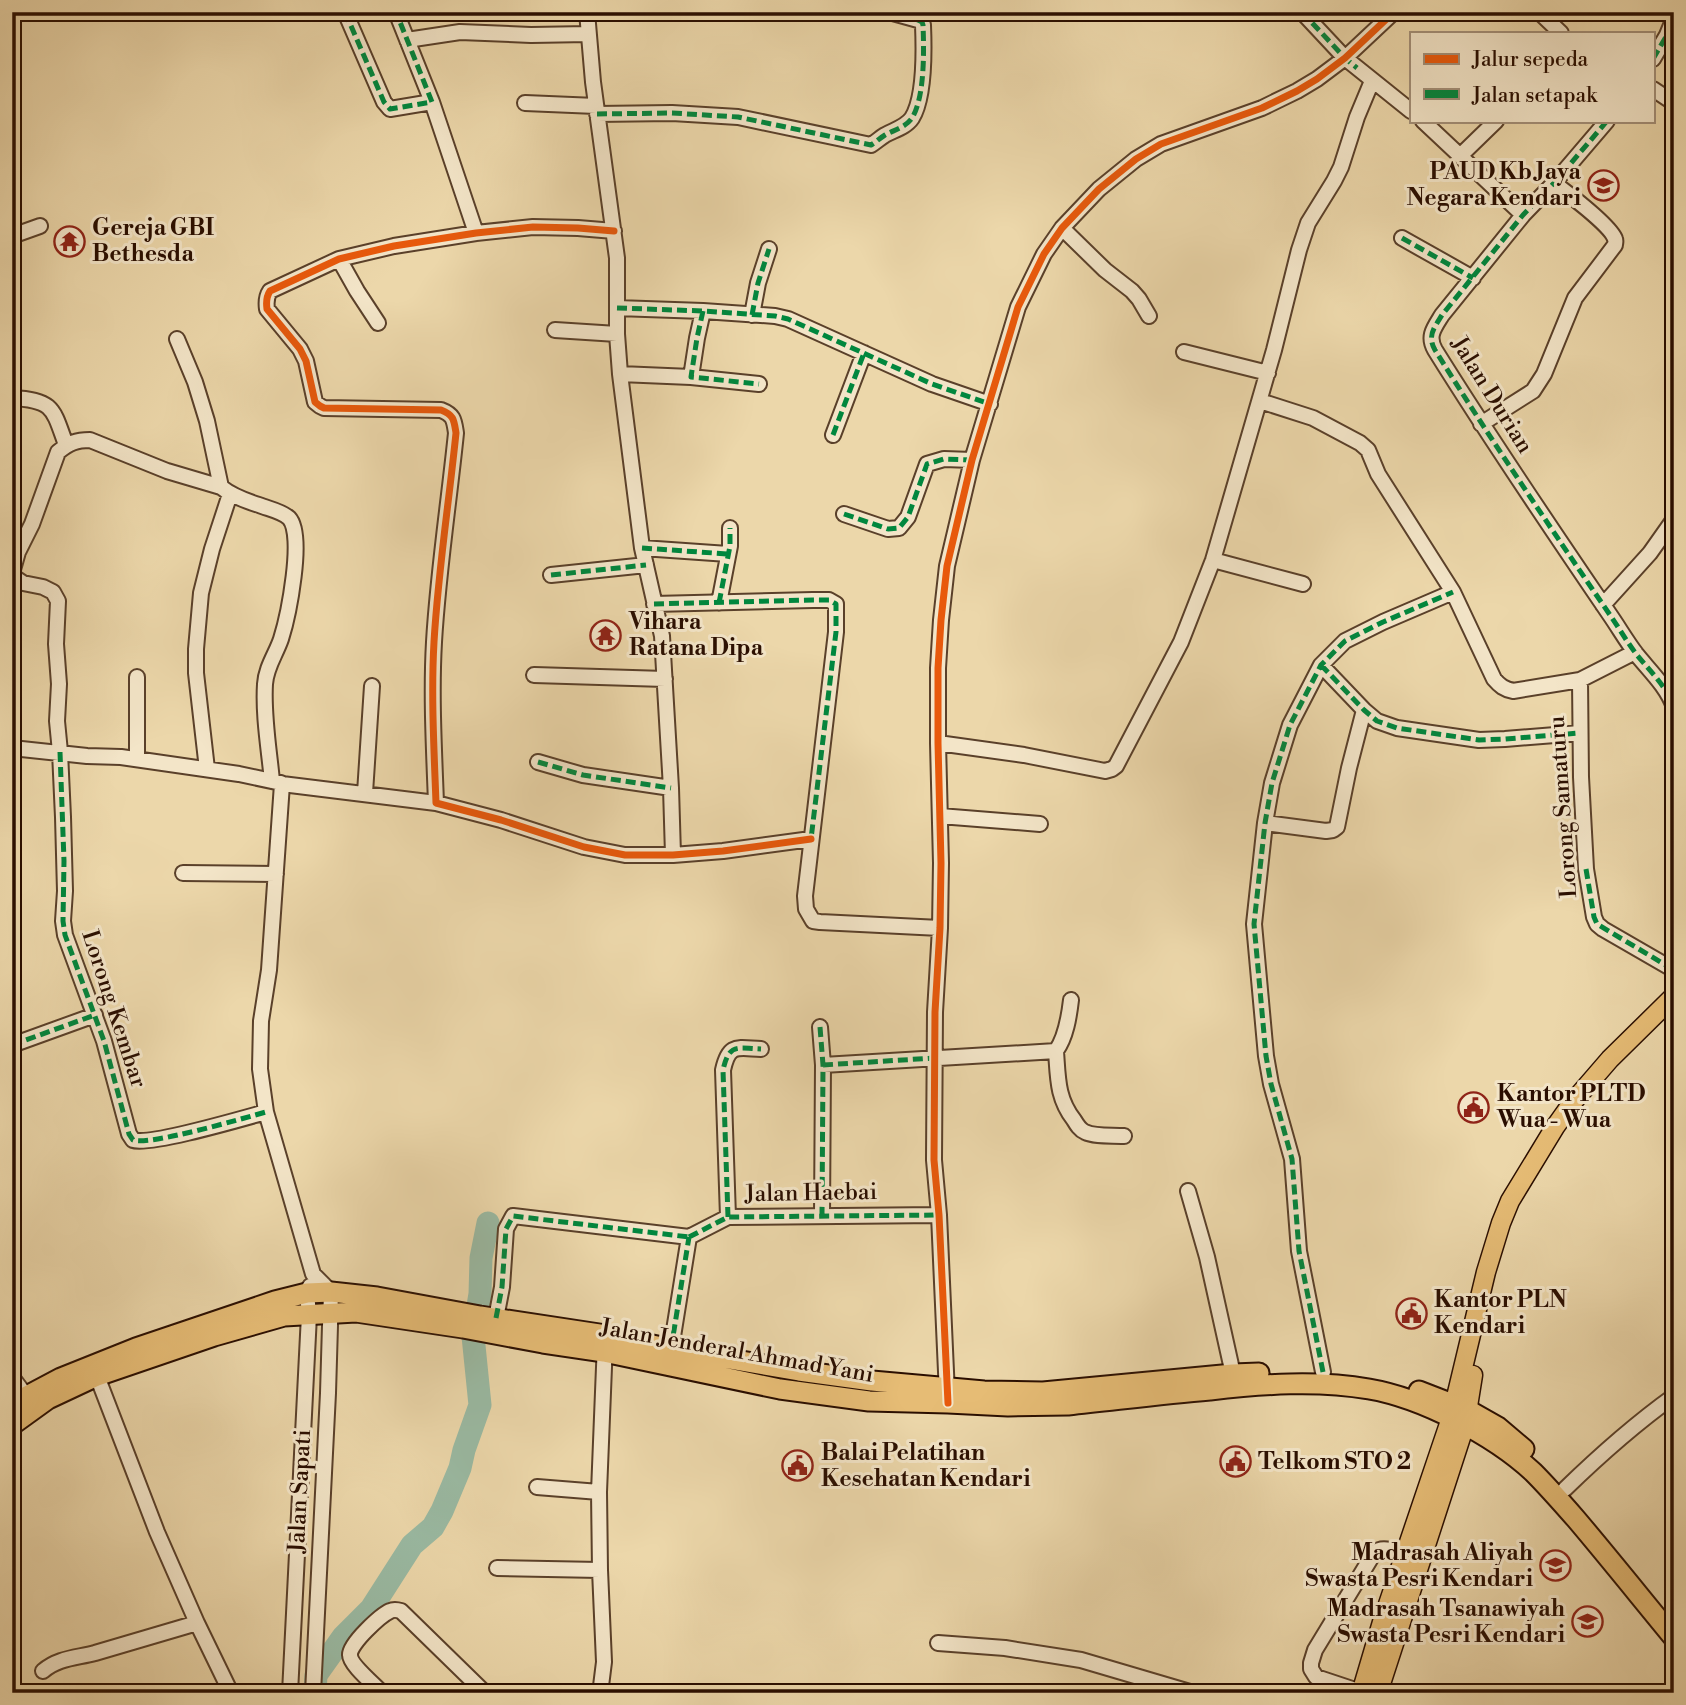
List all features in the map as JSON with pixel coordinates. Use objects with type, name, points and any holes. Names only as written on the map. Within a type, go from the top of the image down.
[{"type":"highway","name":"Jalan Jenderal Ahmad Yani","points":[[12,1425],[25,1402],[61,1378],[136,1348],[275,1301],[307,1293],[331,1292],[377,1297],[476,1321],[543,1343],[605,1343],[671,1349],[1008,1406],[1068,1405],[1245,1386],[1339,1385],[1371,1389],[1498,1427],[1565,1489],[1674,1616]]},
{"type":"highway","name":"Jalan Jenderal Ahmad Yani","points":[[25,1402],[48,1399],[97,1376],[214,1336],[284,1316],[356,1312],[476,1321]]},
{"type":"highway","name":"Jalan Jenderal Ahmad Yani","points":[[605,1343],[780,1389],[869,1401],[984,1391],[1043,1392],[1233,1374],[1322,1372],[1375,1378],[1401,1385],[1460,1414],[1533,1473],[1591,1537],[1674,1638]]},
{"type":"main road","points":[[1367,1692],[1460,1414],[1498,1250],[1501,1223],[1510,1201],[1572,1103],[1610,1059],[1674,996]]},
{"type":"main road","points":[[1498,1250],[1534,1175],[1553,1145],[1619,1061],[1674,1005]]},
{"type":"main road","points":[[1367,1692],[1382,1622],[1404,1556],[1460,1414]]},
{"type":"street","points":[[345,12],[387,107],[390,109],[432,102]]},
{"type":"street","points":[[396,12],[432,102],[476,233]]},
{"type":"street","points":[[587,12],[596,110],[617,258],[620,374],[642,548],[662,636],[673,855]]},
{"type":"street","points":[[526,103],[596,110],[738,117],[871,145],[904,126],[912,118],[920,93],[924,47],[922,22],[889,12]]},
{"type":"street","points":[[1301,12],[1345,58],[1410,110]]},
{"type":"street","points":[[947,1395],[934,1160],[935,1012],[940,928],[939,668],[943,593],[972,460],[1018,307],[1044,254],[1062,228],[1099,189],[1136,159],[1161,144],[1262,108],[1297,91],[1345,58],[1394,12]]},
{"type":"street","points":[[1539,12],[1560,32]]},
{"type":"street","points":[[1654,57],[1674,18]]},
{"type":"street","points":[[407,40],[460,32],[531,36],[588,34]]},
{"type":"street","points":[[938,743],[1024,755],[1105,771],[1115,766],[1170,666],[1213,560],[1268,373],[1308,223],[1341,167],[1357,117],[1373,81]]},
{"type":"street","points":[[1654,90],[1674,103]]},
{"type":"street","points":[[1424,122],[1523,215]]},
{"type":"street","points":[[1461,155],[1495,122]]},
{"type":"street","name":"Jalan Durian","points":[[1606,122],[1523,215],[1441,315],[1431,341],[1481,424],[1545,521],[1674,707]]},
{"type":"street","points":[[1481,424],[1533,391],[1544,374],[1574,298],[1615,245],[1615,239],[1604,225],[1554,183]]},
{"type":"street","points":[[12,236],[40,226]]},
{"type":"street","points":[[436,803],[434,643],[456,433],[454,419],[441,410],[324,408],[315,402],[306,361],[300,349],[267,309],[267,295],[270,291],[339,259],[394,246],[533,227],[614,231]]},
{"type":"street","points":[[1062,228],[1105,270],[1132,291],[1149,316]]},
{"type":"street","points":[[1402,238],[1473,278]]},
{"type":"street","points":[[752,315],[758,283],[769,250]]},
{"type":"street","points":[[339,259],[378,323]]},
{"type":"street","points":[[617,308],[788,318],[932,384],[990,404]]},
{"type":"street","points":[[691,377],[703,311]]},
{"type":"street","points":[[555,330],[617,334]]},
{"type":"street","points":[[177,340],[195,382],[225,490],[201,593],[196,649],[206,769]]},
{"type":"street","points":[[1184,352],[1268,373]]},
{"type":"street","points":[[833,435],[864,353]]},
{"type":"street","points":[[620,374],[691,377],[759,384]]},
{"type":"street","points":[[12,398],[33,399],[46,404],[55,416],[66,445],[76,440],[90,440],[167,471],[225,490],[283,515],[289,519],[296,534],[289,612],[281,641],[268,668],[265,686],[277,782],[276,874],[269,970],[260,1031],[260,1069],[266,1112],[313,1274],[331,1292]]},
{"type":"street","points":[[1260,401],[1313,418],[1368,450],[1382,481],[1452,592],[1483,656],[1504,689],[1513,691],[1580,680],[1635,652]]},
{"type":"street","name":"Lorong Kembar","points":[[66,445],[58,452],[12,573],[23,583],[53,592],[58,601],[57,721],[65,935],[104,1041],[125,1122],[133,1140],[141,1142],[177,1135],[266,1112]]},
{"type":"street","points":[[844,514],[896,530],[908,517],[927,464],[944,459],[972,460]]},
{"type":"street","points":[[1603,604],[1650,553],[1674,519]]},
{"type":"street","points":[[719,603],[730,528]]},
{"type":"street","points":[[642,548],[728,554]]},
{"type":"street","points":[[1213,560],[1303,584]]},
{"type":"street","points":[[551,575],[646,565]]},
{"type":"street","points":[[1322,1372],[1299,1251],[1292,1159],[1266,1056],[1254,924],[1265,823],[1272,783],[1290,725],[1321,665],[1345,641],[1452,592]]},
{"type":"street","points":[[654,604],[829,600],[836,604],[836,632],[811,839],[806,909],[813,921],[940,928]]},
{"type":"street","points":[[1321,665],[1377,721],[1397,728],[1461,738],[1505,739],[1580,733]]},
{"type":"street","points":[[534,675],[665,679]]},
{"type":"street","points":[[136,759],[137,677]]},
{"type":"street","name":"Lorong Samaturu","points":[[1580,680],[1586,869],[1596,921],[1603,929],[1674,970]]},
{"type":"street","points":[[365,793],[372,687]]},
{"type":"street","points":[[1265,823],[1326,831],[1337,827],[1364,710]]},
{"type":"street","points":[[12,748],[136,759],[277,782],[436,803],[593,849],[625,855],[723,851],[811,839]]},
{"type":"street","points":[[538,762],[583,775],[671,788]]},
{"type":"street","points":[[940,816],[1040,824]]},
{"type":"street","points":[[183,873],[276,874]]},
{"type":"street","points":[[1071,1000],[1064,1034],[1056,1051],[1059,1091],[1065,1109],[1086,1133],[1124,1136]]},
{"type":"street","points":[[12,1045],[95,1015]]},
{"type":"street","points":[[820,1027],[823,1065],[822,1215]]},
{"type":"street","points":[[728,1217],[723,1070],[729,1052],[734,1048],[761,1049]]},
{"type":"street","points":[[823,1065],[1056,1051]]},
{"type":"street","points":[[1188,1191],[1207,1256],[1233,1374]]},
{"type":"street","name":"Jalan Haebai","points":[[689,1237],[728,1217],[939,1215]]},
{"type":"street","points":[[476,1321],[502,1287],[503,1247],[506,1229],[513,1216],[689,1237],[671,1349]]},
{"type":"street","points":[[307,1293],[313,1274]]},
{"type":"street","name":"Jalan Sapati","points":[[313,1693],[331,1292]]},
{"type":"street","name":"Jalan Sapati","points":[[290,1693],[309,1315],[307,1293]]},
{"type":"street","points":[[597,1693],[601,1686],[604,1662],[599,1492],[605,1343]]},
{"type":"street","points":[[97,1376],[157,1532],[231,1693]]},
{"type":"street","points":[[12,1377],[25,1402]]},
{"type":"street","points":[[1565,1489],[1605,1450],[1674,1396]]},
{"type":"street","points":[[537,1487],[599,1492]]},
{"type":"street","points":[[1367,1692],[1316,1677],[1311,1663],[1315,1650],[1374,1553],[1384,1549],[1404,1556]]},
{"type":"street","points":[[497,1568],[600,1570]]},
{"type":"street","points":[[382,1693],[353,1663],[350,1656],[358,1637],[390,1611],[397,1610],[485,1693]]},
{"type":"street","points":[[43,1671],[61,1660],[197,1623]]},
{"type":"street","points":[[938,1643],[1005,1648],[1058,1656],[1108,1667],[1193,1693]]},
{"type":"waterway","points":[[315,1693],[316,1675],[343,1637],[371,1609],[412,1545],[433,1527],[460,1468],[480,1405],[473,1336],[480,1294],[481,1258],[488,1223]]},
{"type":"marked path","points":[[345,12],[384,102],[390,109],[432,102],[396,12]]},
{"type":"marked path","points":[[597,114],[672,113],[738,117],[871,145],[912,118],[923,73],[922,22],[889,12]]},
{"type":"marked path","points":[[1302,12],[1357,68]]},
{"type":"marked path","points":[[1654,57],[1674,18]]},
{"type":"marked path","points":[[1606,122],[1523,215],[1442,315],[1432,332],[1432,340],[1435,350],[1521,483],[1630,645],[1663,686],[1674,707]]},
{"type":"marked path","points":[[1402,238],[1473,278]]},
{"type":"marked path","points":[[752,315],[758,283],[769,249]]},
{"type":"marked path","points":[[617,308],[703,311],[788,319],[932,384],[990,404]]},
{"type":"marked path","points":[[703,311],[691,377],[759,384]]},
{"type":"marked path","points":[[833,435],[864,353]]},
{"type":"marked path","points":[[844,514],[888,529],[899,528],[908,517],[927,464],[944,459],[972,460]]},
{"type":"marked path","points":[[719,603],[730,546],[730,528]]},
{"type":"marked path","points":[[642,548],[728,554]]},
{"type":"marked path","points":[[551,575],[646,565]]},
{"type":"marked path","points":[[1323,1372],[1299,1251],[1292,1159],[1266,1056],[1254,924],[1265,823],[1272,783],[1290,725],[1321,665],[1345,641],[1453,592]]},
{"type":"marked path","points":[[654,604],[813,600],[829,600],[836,604],[836,632],[811,839]]},
{"type":"marked path","points":[[1321,665],[1377,721],[1397,728],[1479,740],[1580,733]]},
{"type":"marked path","points":[[60,752],[65,935],[104,1041],[129,1134],[133,1140],[157,1139],[266,1112]]},
{"type":"marked path","points":[[538,762],[583,775],[671,788]]},
{"type":"marked path","points":[[1586,869],[1597,924],[1674,970]]},
{"type":"marked path","points":[[12,1045],[95,1015]]},
{"type":"marked path","points":[[820,1027],[823,1065],[822,1215]]},
{"type":"marked path","points":[[728,1217],[723,1070],[731,1051],[761,1049]]},
{"type":"marked path","points":[[823,1065],[934,1058]]},
{"type":"marked path","points":[[689,1237],[728,1217],[939,1215]]},
{"type":"marked path","points":[[496,1318],[502,1287],[506,1229],[513,1216],[689,1237]]},
{"type":"marked path","points":[[671,1349],[689,1237]]},
{"type":"cycle path","points":[[948,1403],[934,1160],[935,1012],[941,863],[938,743],[941,620],[947,566],[972,460],[1018,307],[1044,254],[1062,228],[1099,189],[1136,159],[1161,144],[1262,108],[1297,91],[1345,58],[1394,12]]},
{"type":"cycle path","points":[[614,231],[533,227],[394,246],[339,259],[270,291],[267,309],[300,349],[306,361],[315,402],[320,406],[441,410],[449,414],[454,421],[456,433],[434,642],[436,803],[501,820],[584,847],[625,855],[723,851],[811,839]]},
{"type":"place","name":"PAUD Kb Jaya Negara Kendari","points":[[1604,185]]},
{"type":"place","name":"Gereja GBI Bethesda","points":[[69,241]]},
{"type":"place","name":"Vihara Ratana Dipa","points":[[606,635]]},
{"type":"place","name":"Kantor PLTD Wua - Wua","points":[[1474,1107]]},
{"type":"place","name":"Kantor PLN Kendari","points":[[1411,1313]]},
{"type":"place","name":"Telkom STO 2","points":[[1235,1462]]},
{"type":"place","name":"Balai Pelatihan Kesehatan Kendari","points":[[798,1466]]},
{"type":"place","name":"Madrasah Aliyah Swasta Pesri Kendari","points":[[1556,1566]]},
{"type":"place","name":"Madrasah Tsanawiyah Swasta Pesri Kendari","points":[[1588,1622]]}]
